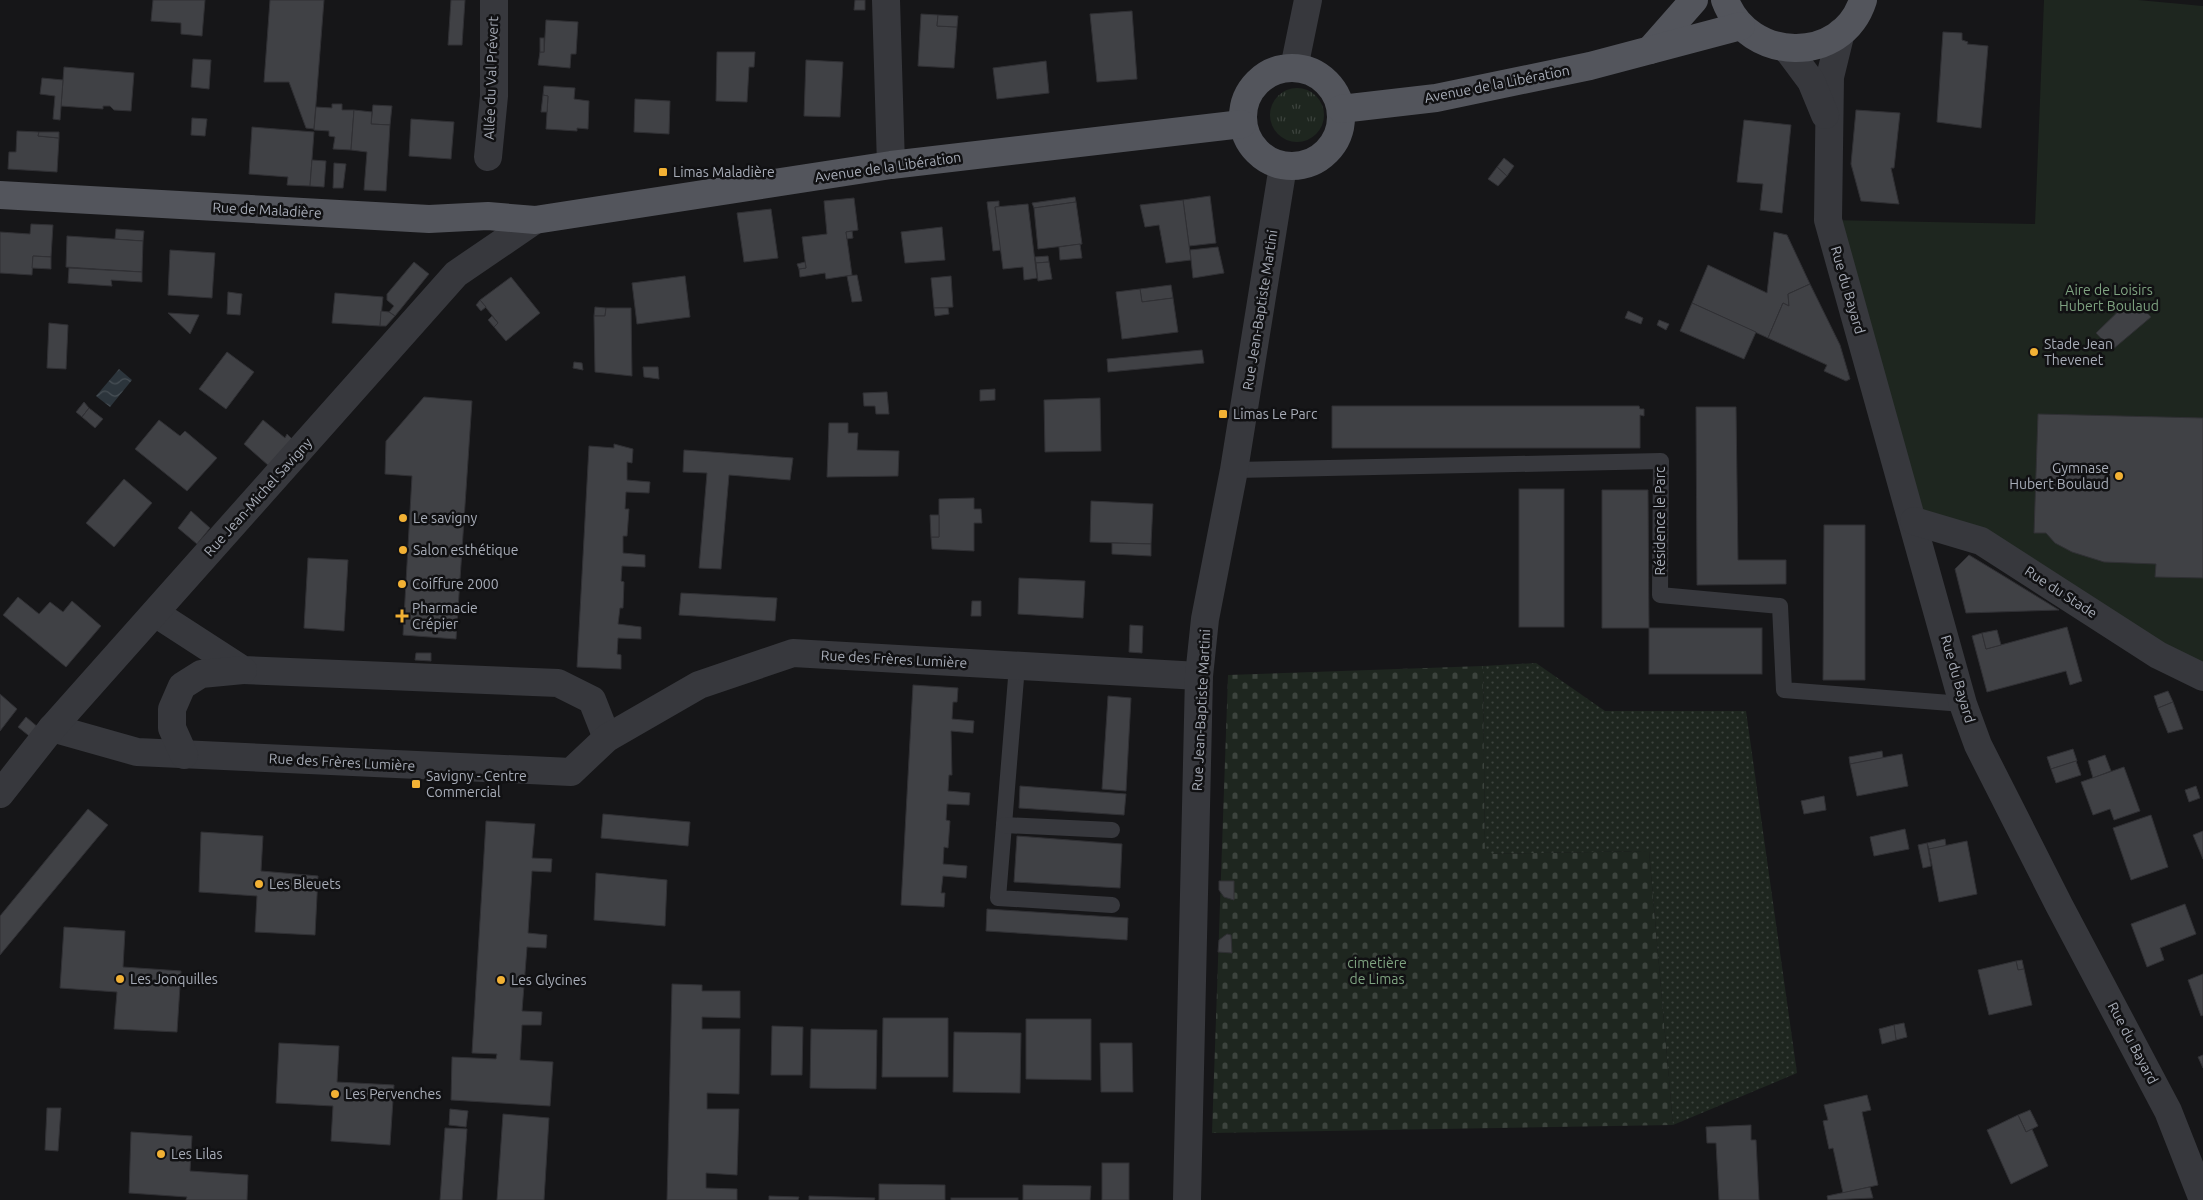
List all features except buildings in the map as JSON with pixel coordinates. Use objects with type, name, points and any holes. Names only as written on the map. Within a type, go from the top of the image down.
[{"type":"main road","points":[[1650,50],[1694,0]]},
{"type":"main road","points":[[1725,0],[1728,10],[1754,38],[1770,45],[1788,49],[1816,45],[1841,32],[1853,20],[1863,0]]},
{"type":"main road","name":"Avenue de la Libération","points":[[1341,109],[1436,98],[1590,66],[1741,26]]},
{"type":"main road","points":[[1294,68],[1310,71],[1324,80],[1335,93],[1341,109],[1341,124],[1336,139],[1327,152],[1314,162],[1299,166],[1283,166],[1269,161],[1256,152],[1247,139],[1242,124],[1242,110],[1246,96],[1255,84],[1272,72],[1294,68]]},
{"type":"main road","name":"Avenue de la Libération","points":[[535,220],[891,165],[1242,124]]},
{"type":"main road","name":"Rue de Maladière","points":[[0,195],[428,219],[488,216],[535,220]]},
{"type":"street","name":"Allée du Val Prévert","points":[[488,156],[494,96],[494,0]]},
{"type":"street","points":[[886,0],[891,165]]},
{"type":"street","points":[[1294,68],[1308,0]]},
{"type":"street","name":"Rue du Bayard","points":[[1841,32],[1830,77],[1828,220],[1914,522],[1963,704],[1978,745],[2059,905],[2168,1110],[2203,1200]]},
{"type":"street","name":"Rue du Bayard","points":[[1788,49],[1811,81],[1828,120]]},
{"type":"street","name":"Rue Jean-Baptiste Martini","points":[[1187,1200],[1199,676],[1205,620],[1234,470],[1283,166]]},
{"type":"street","name":"Rue Jean-Michel Savigny","points":[[0,794],[52,728],[456,274],[535,220]]},
{"type":"street","name":"Rue du Stade","points":[[1914,522],[1982,541],[2158,655],[2203,678]]},
{"type":"street","points":[[155,613],[243,670]]},
{"type":"street","name":"Rue des Frères Lumière","points":[[52,728],[137,752],[571,772],[607,738],[699,685],[793,653],[1199,676]]},
{"type":"street","points":[[184,755],[172,728],[172,709],[182,686],[201,674],[243,670],[558,683],[592,700],[607,738]]},
{"type":"lane","name":"Résidence le Parc","points":[[1234,470],[1661,460],[1660,595],[1780,606],[1784,690],[1963,704]]},
{"type":"lane","points":[[1017,666],[998,898],[1112,905]]},
{"type":"lane","points":[[1004,825],[1112,830]]},
{"type":"green space","name":"Stade Jean Thevenet","points":[[2044,0],[2138,0],[2203,6],[2203,677],[1982,541],[1914,521],[1828,220],[2035,224]]},
{"type":"green space","points":[[1297,88],[1307,90],[1316,96],[1322,105],[1324,115],[1322,125],[1316,134],[1307,140],[1297,142],[1287,140],[1278,134],[1272,125],[1270,115],[1272,105],[1278,96],[1287,90]]},
{"type":"green space","points":[[1536,663],[1605,711],[1746,711],[1797,1073],[1673,1125],[1649,851],[1485,854],[1483,666]]},
{"type":"green space","name":"cimetière de Limas","points":[[1483,666],[1485,854],[1649,851],[1673,1125],[1212,1133],[1228,675]]},
{"type":"water","points":[[119,369],[132,380],[110,407],[96,396]]},
{"type":"place","name":"Limas Maladière","points":[[663,172]]},
{"type":"place","name":"Stade Jean Thevenet","points":[[2034,352]]},
{"type":"place","name":"Limas Le Parc","points":[[1223,414]]},
{"type":"place","name":"Gymnase Hubert Boulaud","points":[[2119,476]]},
{"type":"place","name":"Le savigny","points":[[403,518]]},
{"type":"place","name":"Salon esthétique","points":[[403,550]]},
{"type":"place","name":"Coiffure 2000","points":[[402,584]]},
{"type":"place","name":"Pharmacie Crépier","points":[[402,616]]},
{"type":"place","name":"Savigny - Centre Commercial","points":[[416,784]]},
{"type":"place","name":"Les Bleuets","points":[[259,884]]},
{"type":"place","name":"Les Jonquilles","points":[[120,979]]},
{"type":"place","name":"Les Glycines","points":[[501,980]]},
{"type":"place","name":"Les Pervenches","points":[[335,1094]]},
{"type":"place","name":"Les Lilas","points":[[161,1154]]},
{"type":"park label","name":"Aire de Loisirs Hubert Boulaud","points":[[2109,298]]}]
